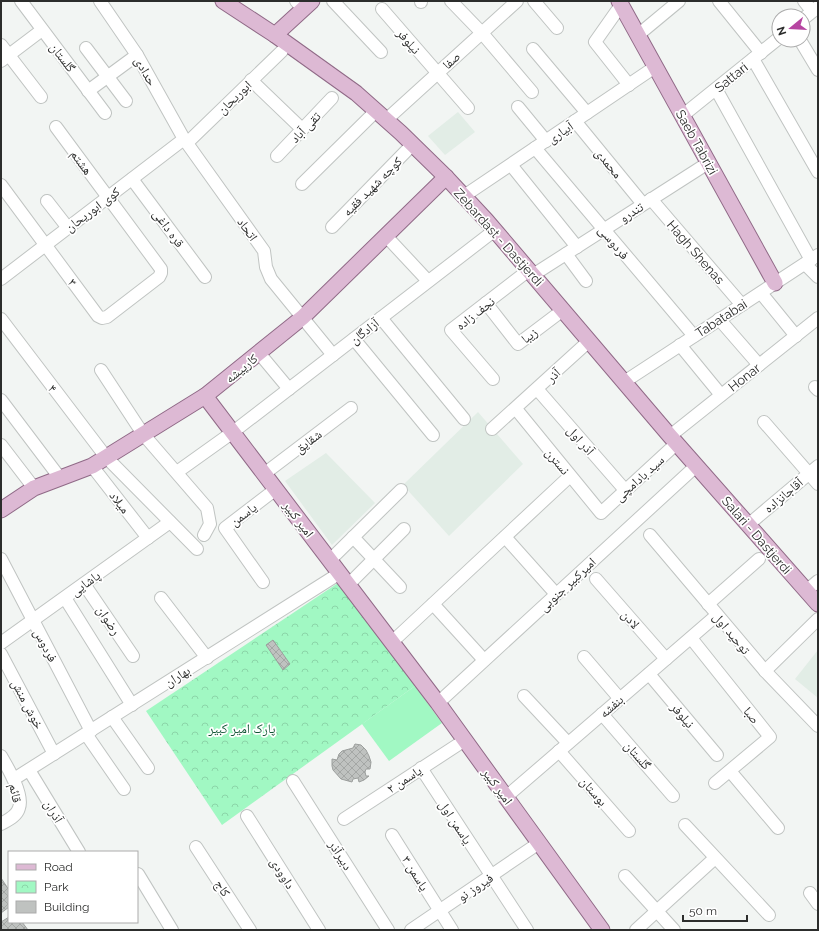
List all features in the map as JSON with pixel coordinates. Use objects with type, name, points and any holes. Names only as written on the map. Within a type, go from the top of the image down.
[{"type":"main road","name":"Zebardast - Dastjerdi","points":[[223,1],[275,34],[285,47],[356,93],[446,177],[495,230],[696,466]]},
{"type":"main road","name":"Saeb Tabrizi","points":[[620,3],[775,283]]},
{"type":"main road","points":[[275,34],[304,4]]},
{"type":"main road","name":"کارپیشه","points":[[1,510],[34,488],[92,466],[205,396],[303,317],[446,177]]},
{"type":"main road","name":"امیر کبیر","points":[[205,396],[438,702],[602,930]]},
{"type":"main road","name":"Salari - Dastjerdi","points":[[696,466],[818,604]]},
{"type":"street","name":"گلستان","points":[[21,1],[104,113]]},
{"type":"street","name":"حدادی","points":[[100,1],[137,55],[185,141]]},
{"type":"street","points":[[333,1],[381,52]]},
{"type":"street","points":[[451,1],[482,33],[532,92]]},
{"type":"street","name":"صفا","points":[[302,184],[381,115],[437,73],[517,1]]},
{"type":"street","points":[[534,1],[557,28]]},
{"type":"street","points":[[638,35],[679,1]]},
{"type":"street","points":[[719,1],[757,56],[818,172]]},
{"type":"street","points":[[620,3],[595,42],[629,85]]},
{"type":"street","name":"نیلوفر","points":[[382,9],[468,108]]},
{"type":"street","points":[[5,58],[42,30]]},
{"type":"street","points":[[1,45],[5,58],[41,97]]},
{"type":"street","name":"Sattari","points":[[682,116],[771,45]]},
{"type":"street","name":"ابوریحان","points":[[185,141],[285,47]]},
{"type":"street","points":[[86,48],[126,101]]},
{"type":"street","points":[[805,48],[818,70]]},
{"type":"street","points":[[533,49],[587,113]]},
{"type":"street","points":[[88,91],[137,55]]},
{"type":"street","name":"آبیاری","points":[[464,196],[655,67]]},
{"type":"street","points":[[251,80],[302,129]]},
{"type":"street","points":[[716,88],[812,259],[818,277]]},
{"type":"street","name":"تقی آباد","points":[[277,156],[332,98]]},
{"type":"street","points":[[518,107],[546,140]]},
{"type":"street","name":"محمدی","points":[[575,121],[647,202]]},
{"type":"street","name":"هشتم","points":[[56,127],[160,269],[161,273],[107,317],[102,318]]},
{"type":"street","name":"کوی ابوریحان","points":[[1,279],[132,179],[185,141]]},
{"type":"street","name":"اتحاد","points":[[185,141],[264,251],[266,267],[271,278],[333,355]]},
{"type":"street","name":"کوچه شهید فقیه","points":[[332,226],[412,145]]},
{"type":"street","name":"فردوسی","points":[[535,148],[694,336]]},
{"type":"street","name":"تندرو","points":[[531,273],[566,254],[708,163]]},
{"type":"street","points":[[511,164],[577,247]]},
{"type":"street","name":"قره داغی","points":[[132,179],[205,277]]},
{"type":"street","name":"۳","points":[[1,185],[98,316],[102,318]]},
{"type":"street","points":[[47,201],[68,228]]},
{"type":"street","name":"Hagh Shenas","points":[[647,202],[742,305]]},
{"type":"street","name":"آزادگان","points":[[177,472],[233,432],[495,230]]},
{"type":"street","points":[[386,236],[428,281]]},
{"type":"street","points":[[566,254],[586,281]]},
{"type":"street","name":"Tabatabai","points":[[624,382],[812,259]]},
{"type":"street","name":"نجف زاده","points":[[493,379],[451,330],[486,303],[531,273]]},
{"type":"street","points":[[761,292],[796,336]]},
{"type":"street","name":"زیبا","points":[[486,303],[518,344],[563,310]]},
{"type":"street","points":[[381,318],[464,419]]},
{"type":"street","name":"Honar","points":[[673,439],[721,395],[818,318]]},
{"type":"street","name":"۴","points":[[1,319],[106,457],[197,549]]},
{"type":"street","points":[[720,319],[759,365]]},
{"type":"street","points":[[354,339],[433,435]]},
{"type":"street","name":"آذر","points":[[492,429],[590,341]]},
{"type":"street","points":[[680,345],[721,395]]},
{"type":"street","points":[[259,353],[289,389]]},
{"type":"street","points":[[101,370],[143,434],[207,508],[210,524],[204,535]]},
{"type":"street","name":"آذر اول","points":[[537,389],[625,490]]},
{"type":"street","points":[[1,400],[60,478]]},
{"type":"street","name":"شقایق","points":[[264,474],[351,408]]},
{"type":"street","name":"نسترن","points":[[516,409],[601,512]]},
{"type":"street","points":[[764,422],[818,484]]},
{"type":"street","name":"سید بادامچی","points":[[601,512],[625,490],[673,439]]},
{"type":"street","points":[[1,445],[34,488]]},
{"type":"street","name":"میلاد","points":[[92,466],[148,538]]},
{"type":"street","name":"امیرکبیر جنوبی","points":[[438,702],[696,466]]},
{"type":"street","name":"آقاجانزاده","points":[[748,525],[818,466]]},
{"type":"street","points":[[392,642],[570,476]]},
{"type":"street","name":"یاسمن","points":[[263,582],[225,528],[276,489]]},
{"type":"street","points":[[330,560],[401,490]]},
{"type":"street","name":"پاشایی","points":[[1,643],[170,522]]},
{"type":"street","name":"بهاران","points":[[14,779],[206,658],[374,559],[404,529]]},
{"type":"street","points":[[505,536],[556,594]]},
{"type":"street","name":"توحید اول","points":[[650,536],[765,671],[818,726]]},
{"type":"street","points":[[353,537],[400,587]]},
{"type":"street","name":"فردوس","points":[[1,559],[88,732],[124,789]]},
{"type":"street","points":[[708,604],[759,559]]},
{"type":"street","name":"لادن","points":[[596,579],[666,659]]},
{"type":"street","points":[[806,591],[818,581]]},
{"type":"street","name":"رضوان","points":[[84,584],[133,656]]},
{"type":"street","points":[[65,598],[132,705]]},
{"type":"street","points":[[161,598],[206,658]]},
{"type":"street","points":[[433,604],[484,660]]},
{"type":"street","name":"بنفشه","points":[[506,797],[717,615]]},
{"type":"street","points":[[765,671],[818,620]]},
{"type":"street","name":"صبا","points":[[691,638],[770,737],[715,783]]},
{"type":"street","name":"خوش منش","points":[[1,654],[54,754]]},
{"type":"street","points":[[584,657],[620,699]]},
{"type":"street","name":"نیلوفر","points":[[649,674],[717,755]]},
{"type":"street","points":[[524,696],[564,747]]},
{"type":"street","name":"گلستان","points":[[602,714],[673,796]]},
{"type":"street","points":[[112,717],[148,768]]},
{"type":"street","name":"یاسمن ۲","points":[[344,819],[465,740]]},
{"type":"street","name":"بوستان","points":[[564,747],[629,831]]},
{"type":"street","name":"قائم","points":[[1,756],[14,779],[19,794],[20,808],[14,816],[1,824]]},
{"type":"street","name":"یاسمن اول","points":[[421,768],[527,930]]},
{"type":"street","name":"آذران","points":[[29,770],[78,851]]},
{"type":"street","points":[[730,771],[778,828]]},
{"type":"street","name":"دبیرآذر","points":[[294,781],[388,930]]},
{"type":"street","name":"داوودی","points":[[247,816],[319,930]]},
{"type":"street","points":[[685,825],[769,915]]},
{"type":"street","name":"یاسمن ۳","points":[[392,835],[452,930]]},
{"type":"street","name":"فیروز نو","points":[[411,930],[539,843]]},
{"type":"street","name":"کاج","points":[[196,846],[250,930]]},
{"type":"street","points":[[636,930],[715,858]]},
{"type":"street","points":[[138,874],[172,930]]},
{"type":"street","points":[[625,876],[674,930]]},
{"type":"street","points":[[810,894],[818,904]]},
{"type":"shaded area","points":[[458,112],[475,132],[445,155],[428,136]]},
{"type":"shaded area","points":[[478,412],[523,464],[449,536],[403,485]]},
{"type":"shaded area","points":[[326,453],[375,503],[332,545],[285,481]]},
{"type":"shaded area","points":[[818,650],[818,698],[795,679]]},
{"type":"green space","name":"پارک امیر کبیر","points":[[338,583],[415,686],[222,825],[146,711]]},
{"type":"green space","points":[[415,686],[442,723],[389,761],[362,724]]},
{"type":"building","points":[[273,640],[290,664],[283,670],[266,645]]},
{"type":"building","points":[[355,744],[361,745],[366,750],[371,762],[370,769],[366,769],[365,772],[366,776],[369,776],[359,782],[358,778],[353,779],[352,782],[341,779],[333,770],[332,766],[332,759],[337,760],[342,751],[353,748]]},
{"type":"building","points":[[1,878],[8,888],[8,908],[1,913]]},
{"type":"building","points":[[8,918],[8,923],[23,923],[28,930],[1,930],[1,922]]}]
